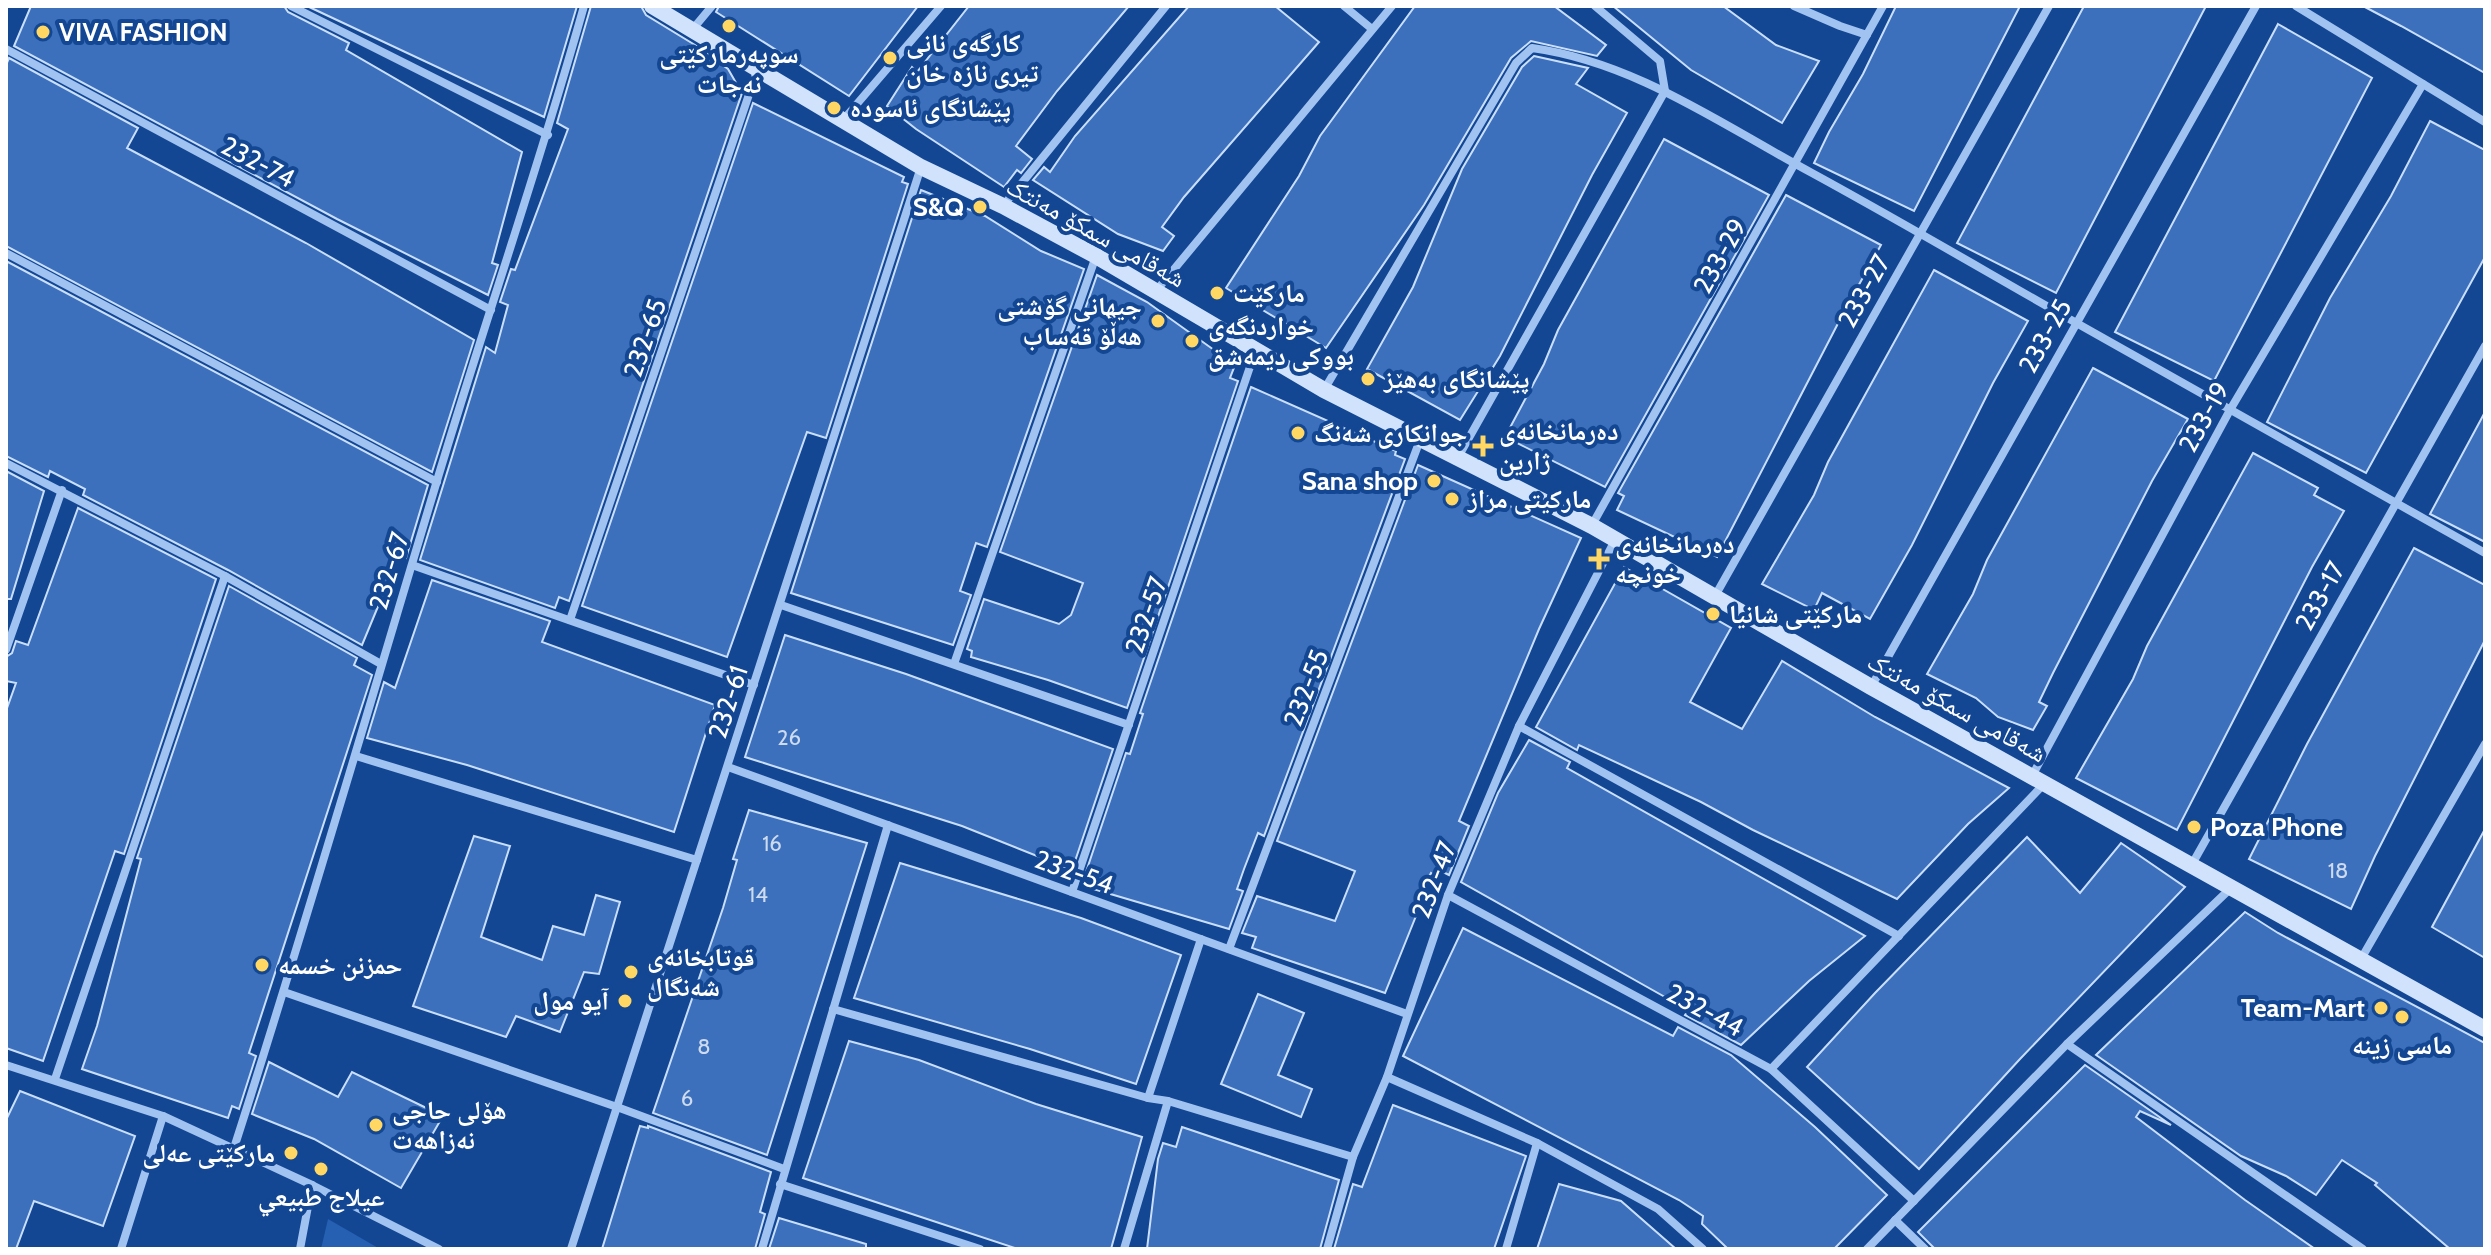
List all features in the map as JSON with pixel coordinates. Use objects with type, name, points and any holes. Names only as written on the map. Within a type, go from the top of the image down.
[{"type":"main road","name":"شەقامی سمکۆ مەنتک","points":[[652,6],[921,167],[1003,206],[1096,256],[1324,390],[1592,526],[1871,687],[2485,1029]]},
{"type":"street","points":[[291,6],[548,135]]},
{"type":"street","name":"232-67","points":[[234,1148],[356,756],[437,482],[548,135],[584,6]]},
{"type":"street","points":[[692,30],[712,6]]},
{"type":"street","points":[[844,119],[941,6]]},
{"type":"street","points":[[1003,206],[1166,6]]},
{"type":"street","points":[[1344,6],[1372,29]]},
{"type":"street","points":[[1156,291],[1392,6]]},
{"type":"street","points":[[1457,459],[1665,91],[1660,61],[1595,6]]},
{"type":"street","points":[[1794,6],[1867,35]]},
{"type":"street","name":"233-29","points":[[1592,526],[1883,6]]},
{"type":"street","name":"233-27","points":[[1715,596],[2049,6]]},
{"type":"street","name":"233-25","points":[[1871,687],[2256,6]]},
{"type":"street","points":[[2296,6],[2485,122]]},
{"type":"street","points":[[1324,390],[1516,63],[1532,48],[1593,62],[1665,91],[1921,231],[2075,322],[2485,553]]},
{"type":"street","name":"232-74","points":[[6,49],[491,310]]},
{"type":"street","name":"232-65","points":[[570,620],[758,68]]},
{"type":"street","name":"233-19","points":[[1771,1069],[1899,936],[2038,780],[2230,410],[2423,84]]},
{"type":"street","name":"232-61","points":[[571,1249],[921,167]]},
{"type":"street","points":[[6,253],[437,482]]},
{"type":"street","points":[[954,664],[1096,256]]},
{"type":"street","name":"233-17","points":[[2191,866],[2485,346]]},
{"type":"street","name":"232-57","points":[[1072,892],[1256,349]]},
{"type":"street","name":"232-55","points":[[1229,949],[1420,440]]},
{"type":"street","points":[[6,463],[225,576],[381,664]]},
{"type":"street","points":[[6,650],[62,490]]},
{"type":"street","name":"232-47","points":[[1327,1249],[1353,1157],[1387,1077],[1448,895],[1519,726],[1615,540]]},
{"type":"street","points":[[412,565],[754,685]]},
{"type":"street","points":[[55,1079],[225,576]]},
{"type":"street","points":[[781,605],[1129,725]]},
{"type":"street","points":[[1519,726],[1899,936]]},
{"type":"street","points":[[2361,959],[2485,744]]},
{"type":"street","points":[[356,756],[697,860]]},
{"type":"street","name":"232-54","points":[[728,767],[1407,1014]]},
{"type":"street","points":[[762,1249],[888,825]]},
{"type":"street","points":[[1867,1249],[2067,1044],[2232,888]]},
{"type":"street","name":"232-44","points":[[1448,895],[1771,1069],[1914,1201]]},
{"type":"street","points":[[1148,1098],[1201,939]]},
{"type":"street","points":[[284,992],[617,1107],[784,1169]]},
{"type":"street","points":[[833,1009],[1148,1098],[1168,1101],[1353,1157]]},
{"type":"street","points":[[2067,1044],[2363,1249]]},
{"type":"street","points":[[6,1065],[163,1116],[312,1185],[439,1249]]},
{"type":"street","points":[[1387,1077],[1537,1143],[1658,1209],[1703,1249]]},
{"type":"street","points":[[1124,1249],[1168,1101]]},
{"type":"street","points":[[121,1249],[163,1116]]},
{"type":"street","points":[[1506,1249],[1537,1143]]},
{"type":"street","points":[[780,1184],[980,1249]]},
{"type":"street","points":[[300,1249],[312,1185]]},
{"type":"street","points":[[1895,1220],[1925,1249]]},
{"type":"shaded area","points":[[328,1219],[380,1249],[321,1249]]},
{"type":"building","points":[[31,6],[284,6],[288,12],[349,43],[346,50],[522,152],[492,263],[498,265],[488,295],[337,219],[14,46]]},
{"type":"building","points":[[307,6],[577,6],[544,117]]},
{"type":"building","points":[[591,6],[641,6],[646,15],[728,69],[742,93],[569,601],[559,597],[555,608],[420,560],[486,347],[495,353],[508,305],[500,302],[511,269],[515,270],[568,129],[557,123]]},
{"type":"building","points":[[719,6],[918,6],[849,96],[716,12]]},
{"type":"building","points":[[969,6],[1129,6],[1057,91],[1016,146],[1032,159],[1021,173],[1017,170],[1004,187],[916,129],[887,106],[912,67],[917,72]]},
{"type":"building","points":[[1189,6],[1275,6],[1319,42],[1184,197],[1162,227],[1174,236],[1163,251],[1118,234],[1033,180],[1044,167],[1050,172],[1075,136]]},
{"type":"building","points":[[1415,6],[1554,6],[1606,45],[1597,56],[1531,41],[1511,58],[1424,205],[1326,348],[1226,288],[1299,176],[1320,136]]},
{"type":"building","points":[[1613,6],[1723,6],[1776,45],[1819,61],[1782,123],[1691,70]]},
{"type":"building","points":[[1896,6],[2020,6],[1914,211],[1814,163]]},
{"type":"building","points":[[2084,6],[2206,6],[2056,293],[1957,243]]},
{"type":"building","points":[[2363,6],[2485,6],[2485,73],[2401,26]]},
{"type":"building","points":[[2278,24],[2372,78],[2214,381],[2115,332]]},
{"type":"building","points":[[1534,56],[1588,68],[1576,84],[1627,113],[1500,356],[1460,420],[1367,369],[1413,287],[1462,169],[1522,67]]},
{"type":"building","points":[[9,58],[138,128],[127,148],[306,243],[474,340],[432,472],[6,246],[6,65]]},
{"type":"building","points":[[753,103],[904,177],[902,182],[908,184],[826,438],[807,432],[727,657],[582,606]]},
{"type":"building","points":[[2430,121],[2485,150],[2485,257],[2366,473],[2267,422],[2330,298],[2391,196]]},
{"type":"building","points":[[1664,139],[1769,195],[1605,487],[1505,437],[1544,364],[1558,330]]},
{"type":"building","points":[[921,190],[985,216],[1041,251],[1084,269],[987,547],[976,543],[960,591],[971,595],[953,645],[791,593]]},
{"type":"building","points":[[1786,195],[1881,245],[1717,557],[1617,510],[1624,496],[1618,493]]},
{"type":"building","points":[[6,261],[428,485],[406,558],[399,556],[362,645],[228,570],[83,495],[85,489],[50,471],[48,477],[6,456]]},
{"type":"building","points":[[1934,270],[2028,321],[1993,383],[1912,545],[1870,619],[1822,593],[1814,610],[1762,584],[1814,495],[1828,462]]},
{"type":"building","points":[[1097,275],[1147,302],[1235,365],[1230,378],[1238,381],[1127,708],[971,657],[972,651],[967,649],[984,599],[1059,624],[1071,615],[1083,583],[1000,552]]},
{"type":"building","points":[[2093,368],[2188,419],[2152,481],[2053,673],[2039,702],[2047,706],[2033,730],[1998,717],[1976,698],[1927,674]]},
{"type":"building","points":[[1251,387],[1396,451],[1395,455],[1405,459],[1264,836],[1258,833],[1244,869],[1237,889],[1243,891],[1229,929],[1090,888],[1092,877],[1085,875],[1126,753],[1130,754],[1143,714],[1140,713]]},
{"type":"building","points":[[2485,412],[2485,542],[2430,514]]},
{"type":"building","points":[[2253,453],[2318,488],[2314,495],[2344,511],[2177,830],[2076,778],[2133,679],[2147,646]]},
{"type":"building","points":[[1418,465],[1581,538],[1539,629],[1459,821],[1469,826],[1449,875],[1437,869],[1434,875],[1431,873],[1415,903],[1420,906],[1385,993],[1252,948],[1256,937],[1242,933],[1257,896],[1335,921],[1355,871],[1277,841]]},
{"type":"building","points":[[6,471],[44,491],[11,599],[6,599]]},
{"type":"building","points":[[78,508],[216,579],[124,854],[115,851],[43,1061],[6,1048],[6,711],[16,683],[6,681],[6,657],[12,653],[16,641],[28,645]]},
{"type":"building","points":[[2414,548],[2485,585],[2485,640],[2351,909],[2249,859],[2307,744]]},
{"type":"building","points":[[1624,567],[1731,628],[1690,702],[1742,729],[1782,661],[1875,717],[2009,788],[1968,824],[1897,899],[1701,802],[1579,745],[1577,750],[1536,727]]},
{"type":"building","points":[[432,580],[550,621],[542,642],[715,705],[674,832],[467,765],[367,738],[384,682],[395,688]]},
{"type":"building","points":[[229,586],[357,658],[354,665],[372,675],[249,1053],[256,1056],[239,1109],[232,1106],[228,1118],[82,1069],[97,1026],[141,859],[137,858]]},
{"type":"building","points":[[785,635],[906,674],[1113,749],[1072,870],[962,826],[745,757]]},
{"type":"building","points":[[1529,740],[1570,762],[1567,768],[1865,936],[1809,981],[1741,1045],[1685,1015],[1688,1010],[1461,882],[1498,793]]},
{"type":"building","points":[[749,810],[867,843],[767,1155],[653,1113],[723,908],[737,860],[733,859]]},
{"type":"building","points":[[2485,829],[2485,958],[2432,927]]},
{"type":"building","points":[[474,836],[510,846],[481,937],[542,960],[553,926],[584,935],[596,895],[620,902],[599,974],[584,972],[560,1032],[516,1016],[506,1037],[413,1006]]},
{"type":"building","points":[[2027,837],[2080,893],[2121,843],[2185,887],[1919,1169],[1807,1067]]},
{"type":"building","points":[[900,863],[1081,918],[1181,955],[1136,1084],[1030,1049],[854,998]]},
{"type":"building","points":[[2245,912],[2278,933],[2485,1043],[2485,1249],[2450,1249],[2375,1185],[2377,1183],[2342,1160],[2316,1195],[2286,1176],[2241,1156],[2096,1055]]},
{"type":"building","points":[[1463,928],[1673,1036],[1678,1027],[1731,1055],[1815,1127],[1887,1195],[1834,1249],[1728,1249],[1702,1224],[1703,1216],[1679,1200],[1403,1056]]},
{"type":"building","points":[[1258,994],[1304,1013],[1278,1075],[1312,1089],[1301,1117],[1221,1084]]},
{"type":"building","points":[[849,1041],[919,1060],[1036,1104],[1142,1137],[1111,1249],[1018,1249],[803,1178]]},
{"type":"building","points":[[269,1062],[338,1097],[352,1072],[443,1116],[401,1188],[314,1139],[252,1114]]},
{"type":"building","points":[[2085,1065],[2171,1125],[2140,1111],[2136,1117],[2315,1249],[1935,1249],[1918,1232]]},
{"type":"building","points":[[20,1091],[135,1136],[103,1226],[34,1201],[16,1249],[6,1249],[6,1120]]},
{"type":"building","points":[[1393,1105],[1526,1156],[1494,1249],[1334,1249],[1353,1184],[1362,1187]]},
{"type":"building","points":[[640,1126],[648,1126],[771,1172],[760,1212],[765,1214],[755,1249],[602,1249]]},
{"type":"building","points":[[1182,1127],[1339,1180],[1320,1249],[1147,1249],[1158,1159],[1163,1143],[1176,1147]]},
{"type":"building","points":[[1559,1184],[1621,1201],[1676,1249],[1537,1249]]},
{"type":"building","points":[[779,1218],[866,1244],[866,1249],[769,1249]]},
{"type":"place","name":"سوپەرمارکێتی نەجات","points":[[729,26]]},
{"type":"place","name":"VIVA FASHION","points":[[43,32]]},
{"type":"place","name":"کارگەی نانی تیری نازە خان","points":[[890,58]]},
{"type":"place","name":"پێشانگای ئاسودە","points":[[834,108]]},
{"type":"place","name":"S&Q","points":[[980,207]]},
{"type":"place","name":"مارکێت","points":[[1217,293]]},
{"type":"place","name":"جیهانی گۆشتی هەڵۆ قەساب","points":[[1158,321]]},
{"type":"place","name":"خواردنگەی بووکی دیمەشق","points":[[1192,341]]},
{"type":"place","name":"پێشانگای بەهێز","points":[[1368,379]]},
{"type":"place","name":"جوانکاری شەنگ","points":[[1298,433]]},
{"type":"place","name":"دەرمانخانەی ژارین","points":[[1483,446]]},
{"type":"place","name":"Sana shop","points":[[1434,481]]},
{"type":"place","name":"مارکیتی مراز","points":[[1452,499]]},
{"type":"place","name":"دەرمانخانەی خونچە","points":[[1599,559]]},
{"type":"place","name":"مارکێتی شانیا","points":[[1713,614]]},
{"type":"place","name":"Poza Phone","points":[[2194,827]]},
{"type":"place","name":"حمزنن خسمه","points":[[262,965]]},
{"type":"place","name":"قوتابخانەی شەنگال","points":[[631,972]]},
{"type":"place","name":"آيو مول","points":[[625,1001]]},
{"type":"place","name":"Team-Mart","points":[[2381,1008]]},
{"type":"place","name":"ماسی زینە","points":[[2402,1017]]},
{"type":"place","name":"هۆلی حاجی نەزاهەت","points":[[376,1125]]},
{"type":"place","name":"مارکێتی عەلی","points":[[291,1153]]},
{"type":"place","name":"عیلاج طبيعي","points":[[321,1169]]}]
